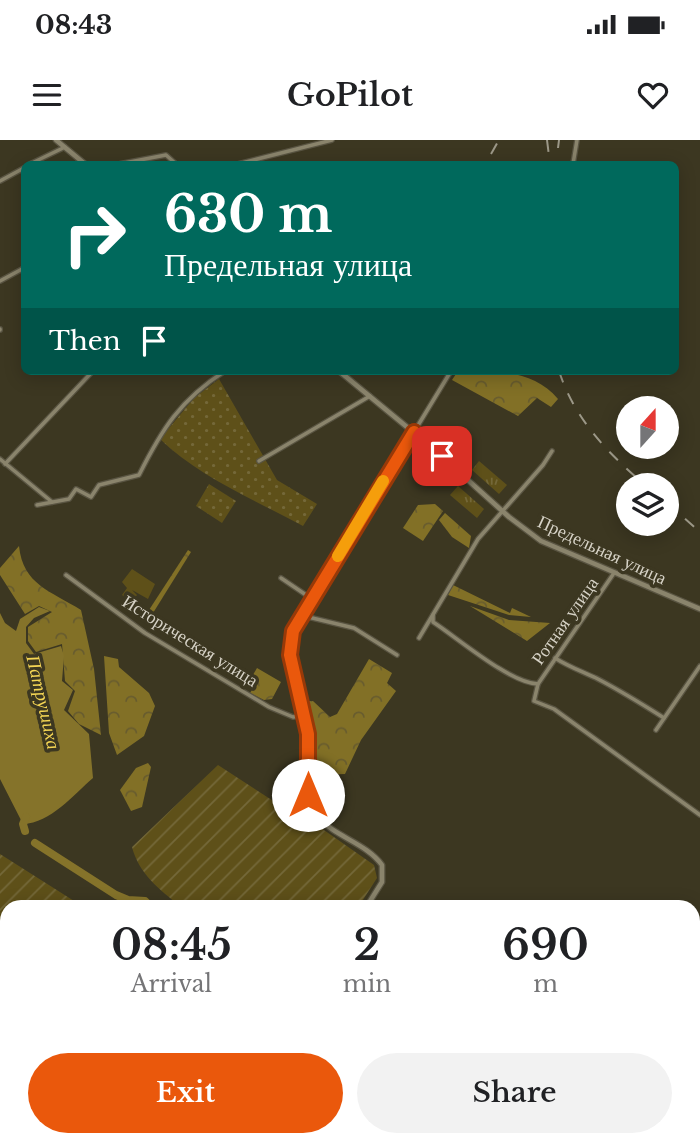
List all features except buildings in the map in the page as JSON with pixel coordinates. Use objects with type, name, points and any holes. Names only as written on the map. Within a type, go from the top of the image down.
[{"type":"street","points":[[56,140],[81,161]]},
{"type":"street","points":[[250,161],[332,140]]},
{"type":"street","points":[[574,161],[577,140]]},
{"type":"street","points":[[36,161],[65,147]]},
{"type":"street","points":[[135,161],[166,155],[173,161]]},
{"type":"street","points":[[0,181],[21,170]]},
{"type":"street","points":[[0,281],[21,270]]},
{"type":"street","points":[[5,464],[89,375]]},
{"type":"street","points":[[37,505],[69,499],[76,489],[91,497],[99,485],[139,475],[164,427],[192,394],[219,375]]},
{"type":"street","name":"Предельная улица","points":[[344,375],[414,432],[502,511],[541,541],[700,609]]},
{"type":"street","points":[[371,900],[382,882],[382,865],[367,851],[324,822],[312,806],[307,788],[308,734],[289,642],[312,598],[447,375]]},
{"type":"street","points":[[259,461],[370,396]]},
{"type":"street","points":[[419,638],[478,539],[552,451]]},
{"type":"street","points":[[0,459],[52,502]]},
{"type":"street","name":"Ротная улица","points":[[538,684],[614,573]]},
{"type":"street","name":"Историческая улица","points":[[66,575],[145,633],[268,707],[293,717],[305,715]]},
{"type":"street","points":[[281,578],[312,598]]},
{"type":"street","points":[[302,615],[354,628],[397,655]]},
{"type":"street","points":[[433,615],[433,622],[507,672],[526,684],[538,684],[534,701],[554,709],[700,815]]},
{"type":"street","points":[[555,658],[577,673],[593,676],[624,692],[664,718]]},
{"type":"street","points":[[656,730],[700,666]]},
{"type":"green space","points":[[455,375],[516,375],[537,382],[558,399],[551,407],[537,398],[518,416],[452,380]]},
{"type":"green space","points":[[219,379],[277,480],[317,504],[303,526],[210,476],[175,453],[160,439],[194,398]]},
{"type":"green space","points":[[479,461],[507,485],[499,494],[472,470]]},
{"type":"green space","points":[[209,484],[236,501],[222,523],[196,506]]},
{"type":"green space","points":[[458,486],[484,509],[477,518],[450,495]]},
{"type":"green space","points":[[435,504],[443,511],[423,541],[403,528],[418,505]]},
{"type":"green space","points":[[445,513],[471,536],[469,548],[452,537],[439,520]]},
{"type":"green space","points":[[19,546],[26,570],[32,578],[49,592],[81,610],[94,669],[101,735],[79,724],[68,711],[75,691],[65,681],[62,644],[36,652],[28,641],[28,627],[52,612],[39,606],[25,614],[0,575],[0,568]]},
{"type":"green space","points":[[188,550],[191,552],[153,613],[149,610]]},
{"type":"green space","points":[[132,569],[155,584],[148,599],[132,590],[137,595],[132,602],[122,595],[127,588],[122,582]]},
{"type":"green space","points":[[453,585],[510,613],[512,608],[531,617],[509,615],[448,595]]},
{"type":"green space","points":[[470,606],[509,620],[550,623],[527,641]]},
{"type":"green space","points":[[104,656],[118,659],[119,667],[149,693],[155,706],[144,736],[117,755],[109,733]]},
{"type":"green space","points":[[369,659],[392,673],[387,683],[396,691],[361,740],[345,774],[319,775],[311,768],[308,701],[313,701],[330,717],[337,714]]},
{"type":"green space","points":[[257,668],[281,682],[272,699],[264,700],[250,693],[256,684],[250,680]]},
{"type":"green space","points":[[148,763],[151,767],[142,807],[131,811],[120,790],[136,768]]},
{"type":"green space","points":[[218,765],[281,806],[288,797],[302,804],[311,821],[374,865],[377,878],[363,900],[173,900],[145,873],[132,847]]},
{"type":"green space","points":[[0,854],[73,900],[0,900]]},
{"type":"water","points":[[39,607],[50,611],[34,618],[26,627],[26,643],[34,654],[61,646],[64,656],[62,681],[73,690],[64,710],[89,734],[93,778],[43,819],[23,824],[0,779],[0,613],[5,623],[16,631],[20,619]]},
{"type":"waterway","name":"Патрушиха","points":[[25,831],[23,824],[26,817]]},
{"type":"waterway","name":"Патрушиха","points":[[35,843],[128,900]]},
{"type":"railway","points":[[491,154],[499,140]]},
{"type":"railway","points":[[547,140],[550,161]]},
{"type":"railway","points":[[558,148],[559,140]]},
{"type":"railway","points":[[561,375],[583,420],[632,473]]},
{"type":"railway","points":[[679,514],[700,532]]},
{"type":"slow traffic","points":[[338,556],[383,481]]},
{"type":"route","points":[[308,795],[307,724],[290,655],[290,638],[414,432],[442,456]]}]
